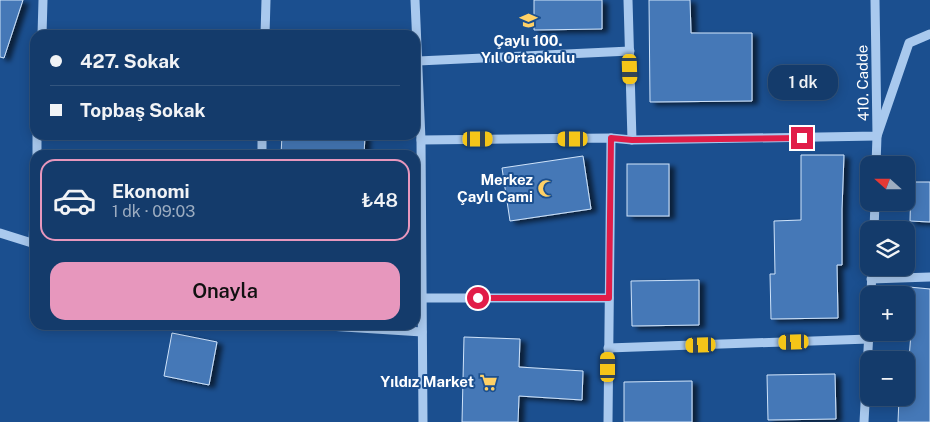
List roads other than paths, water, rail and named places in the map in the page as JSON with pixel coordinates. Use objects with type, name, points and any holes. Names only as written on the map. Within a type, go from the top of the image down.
[{"type":"street","points":[[42,30],[44,0]]},
{"type":"street","points":[[265,30],[266,0]]},
{"type":"street","points":[[415,0],[416,30]]},
{"type":"street","points":[[628,0],[632,140]]},
{"type":"street","name":"410. Cadde","points":[[875,0],[876,156]]},
{"type":"street","points":[[423,422],[420,140],[611,138],[632,140],[877,136],[909,43],[930,34]]},
{"type":"street","points":[[420,61],[630,51]]},
{"type":"street","points":[[608,422],[611,138]]},
{"type":"street","points":[[0,233],[30,242]]},
{"type":"street","points":[[872,286],[872,279],[930,277]]},
{"type":"street","points":[[422,298],[609,298]]},
{"type":"street","points":[[391,330],[422,332]]},
{"type":"street","points":[[608,348],[860,336]]},
{"type":"street","points":[[864,422],[869,341]]},
{"type":"place","name":"Çaylı 100. Yıl Ortaokulu","points":[[528,20]]},
{"type":"place","name":"Merkez Çaylı Cami","points":[[547,189]]},
{"type":"place","name":"Yıldız Market","points":[[488,382]]}]
